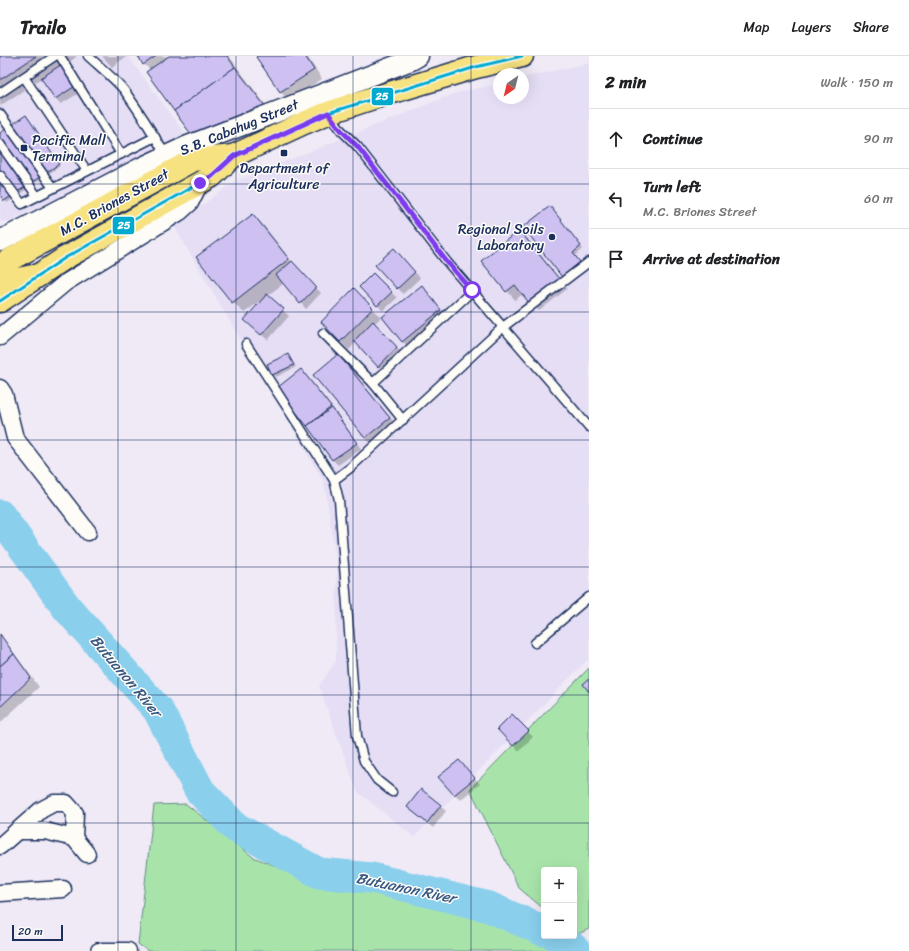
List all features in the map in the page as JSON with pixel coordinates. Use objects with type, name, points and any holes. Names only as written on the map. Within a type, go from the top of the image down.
[{"type":"main road","name":"M.C. Briones Street","points":[[42,273],[85,246],[212,176],[234,156],[328,113],[461,71],[513,57]]},
{"type":"main road","name":"M.C. Briones Street","points":[[0,265],[192,160],[234,156]]},
{"type":"main road","points":[[0,281],[21,279],[42,273]]},
{"type":"main road","points":[[0,301],[42,273]]},
{"type":"street","name":"S.B. Cabahug Street","points":[[0,241],[137,170],[188,146],[418,56]]},
{"type":"street","points":[[0,337],[65,283],[180,212],[190,203],[200,183]]},
{"type":"street","points":[[0,388],[4,394],[15,438],[88,532]]},
{"type":"street","points":[[0,846],[41,810],[54,803],[66,803],[74,813],[74,838]]},
{"type":"street","points":[[17,831],[45,831],[74,838],[87,854]]},
{"type":"street","points":[[0,893],[63,889]]},
{"type":"street","points":[[99,951],[128,951]]},
{"type":"lane","points":[[0,93],[56,56]]},
{"type":"lane","points":[[60,56],[121,154]]},
{"type":"lane","points":[[88,56],[123,90],[155,137],[166,157]]},
{"type":"lane","points":[[24,77],[87,171]]},
{"type":"lane","points":[[328,113],[341,130],[358,147],[447,262],[589,427]]},
{"type":"lane","points":[[0,114],[53,188]]},
{"type":"lane","points":[[0,174],[22,204],[155,137]]},
{"type":"lane","points":[[0,144],[37,196]]},
{"type":"lane","points":[[334,480],[350,468],[503,328],[589,262]]},
{"type":"lane","points":[[373,383],[472,290]]},
{"type":"lane","points":[[323,333],[373,383],[403,420]]},
{"type":"lane","points":[[246,344],[334,480],[339,500],[357,736],[364,761],[377,780],[392,792]]},
{"type":"lane","points":[[536,643],[589,597]]},
{"type":"shaded area","points":[[0,56],[128,56],[187,137],[170,143],[16,218],[0,222]]},
{"type":"shaded area","points":[[589,63],[589,658],[414,837],[357,791],[319,686],[336,661],[337,565],[324,482],[174,226],[234,182],[456,93],[493,85],[493,104],[529,104],[529,77]]},
{"type":"green space","points":[[589,668],[589,929],[577,935],[577,867],[541,867],[541,906],[519,888],[470,789]]},
{"type":"green space","points":[[186,804],[253,857],[320,884],[376,887],[451,904],[531,932],[541,937],[541,939],[544,939],[556,945],[562,951],[148,951],[138,944],[154,805]]},
{"type":"building","points":[[0,56],[36,56],[0,80]]},
{"type":"building","points":[[138,56],[156,56],[143,65]]},
{"type":"building","points":[[169,56],[227,56],[235,67],[174,111],[146,72]]},
{"type":"building","points":[[305,56],[314,70],[280,92],[256,57]]},
{"type":"building","points":[[62,64],[77,85],[55,99],[41,78]]},
{"type":"building","points":[[235,67],[265,106],[193,137],[174,111]]},
{"type":"building","name":"Pacific Mall Terminal","points":[[26,115],[59,164],[4,201],[0,195],[0,133]]},
{"type":"building","name":"Regional Soils Laboratory","points":[[550,206],[581,246],[573,253],[580,262],[562,277],[523,227]]},
{"type":"building","points":[[253,214],[289,259],[232,303],[196,257]]},
{"type":"building","points":[[519,230],[560,280],[530,304],[515,285],[506,292],[481,261]]},
{"type":"building","points":[[394,248],[415,272],[397,289],[375,265]]},
{"type":"building","points":[[292,261],[316,287],[300,304],[276,275]]},
{"type":"building","points":[[373,273],[392,292],[377,306],[359,287]]},
{"type":"building","points":[[422,285],[441,310],[402,342],[382,317]]},
{"type":"building","points":[[354,288],[373,308],[340,342],[321,322]]},
{"type":"building","points":[[267,294],[284,309],[261,335],[244,320]]},
{"type":"building","points":[[373,321],[397,347],[378,367],[354,341]]},
{"type":"building","points":[[288,354],[294,365],[272,375],[267,364]]},
{"type":"building","points":[[338,354],[390,418],[365,438],[313,375]]},
{"type":"building","points":[[301,369],[331,407],[307,426],[277,388]]},
{"type":"building","points":[[332,408],[357,443],[332,460],[307,426]]},
{"type":"building","points":[[0,634],[14,654],[0,666]]},
{"type":"building","points":[[14,654],[31,678],[0,707],[0,666]]},
{"type":"building","points":[[589,679],[589,692],[583,684]]},
{"type":"building","points":[[512,714],[529,731],[513,746],[497,729]]},
{"type":"building","points":[[459,760],[475,778],[454,795],[438,777]]},
{"type":"building","points":[[421,789],[441,805],[427,823],[407,807]]},
{"type":"waterway","name":"Butuanon River","points":[[0,515],[67,608],[158,710],[200,791],[235,827],[319,873],[372,878],[489,907],[541,930]]},
{"type":"waterway","name":"Butuanon River","points":[[563,939],[576,951]]},
{"type":"transit line","name":"25","points":[[0,301],[65,258],[212,176],[233,156],[328,113],[476,67],[522,56]]},
{"type":"place","name":"Pacific Mall Terminal","points":[[24,148]]},
{"type":"place","name":"Department of Agriculture","points":[[284,153]]},
{"type":"place","name":"Regional Soils Laboratory","points":[[552,237]]},
{"type":"route","points":[[200,183],[212,176],[234,156],[328,113],[341,130],[358,147],[447,262],[472,290]]}]
